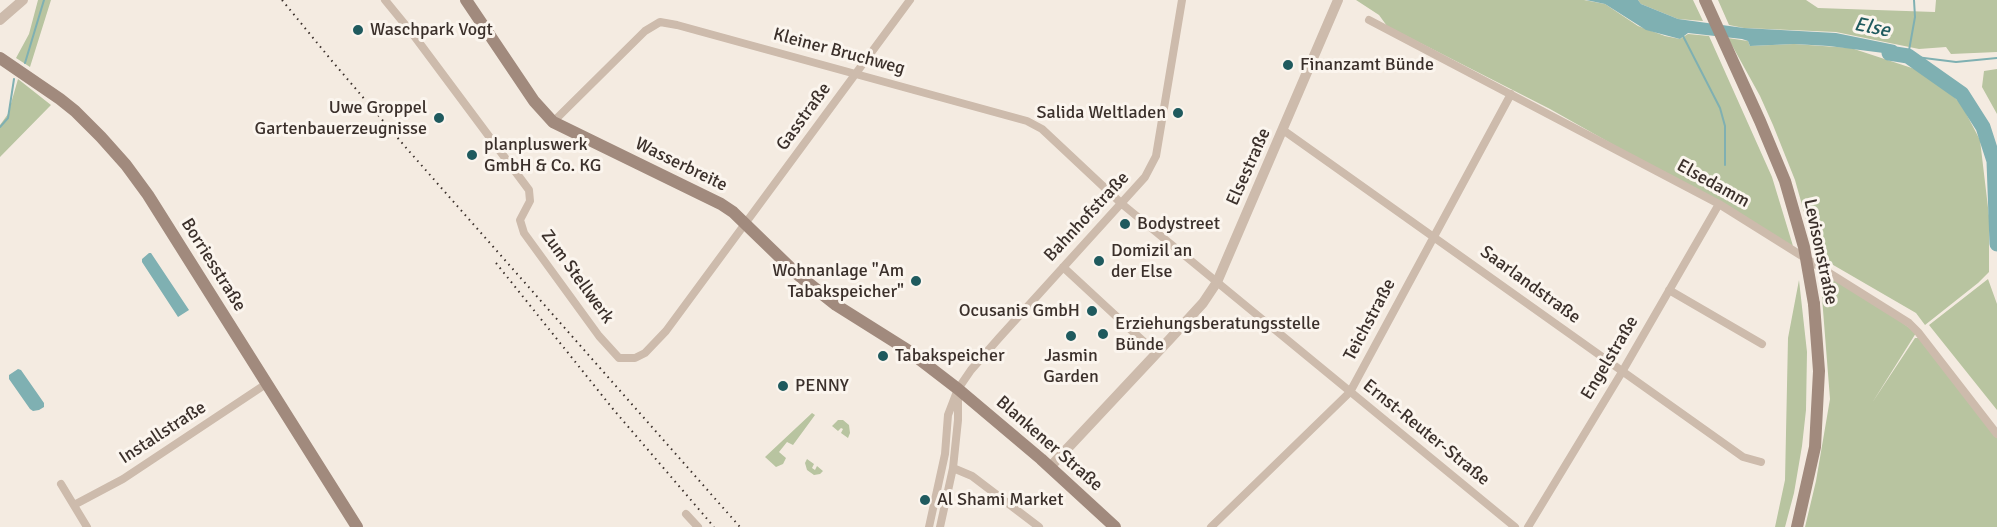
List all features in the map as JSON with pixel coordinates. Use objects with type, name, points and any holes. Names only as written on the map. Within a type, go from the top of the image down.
[{"type":"main road","name":"Wasserbreite","points":[[466,0],[534,100],[553,122],[721,204],[819,293],[906,349],[958,390]]},
{"type":"main road","name":"Levisonstraße","points":[[1705,0],[1785,181],[1804,247],[1814,304],[1819,371],[1815,447],[1797,527]]},
{"type":"main road","name":"Borriesstraße","points":[[0,58],[68,105],[126,165],[357,527]]},
{"type":"main road","name":"Blankener Straße","points":[[958,390],[1050,467],[1115,527]]},
{"type":"street","points":[[0,20],[23,0]]},
{"type":"street","name":"Zum Stellwerk","points":[[385,0],[529,190],[530,201],[520,220],[520,227],[599,336],[619,358],[634,358],[645,353],[660,339],[745,224]]},
{"type":"street","name":"Gasstraße","points":[[745,224],[910,0]]},
{"type":"street","name":"Bahnhofstraße","points":[[929,527],[945,454],[948,415],[958,390],[971,370],[1145,177],[1156,156],[1182,0]]},
{"type":"street","name":"Elsestraße","points":[[1050,467],[1203,303],[1217,282],[1338,0]]},
{"type":"street","name":"Elsedamm","points":[[1369,20],[1719,204],[1909,323],[1997,434]]},
{"type":"street","name":"Kleiner Bruchweg","points":[[553,122],[645,31],[660,22],[1027,121],[1042,129],[1122,204]]},
{"type":"street","name":"Teichstraße","points":[[1211,527],[1350,392],[1511,94]]},
{"type":"street","name":"Saarlandstraße","points":[[1283,130],[1743,457],[1761,462]]},
{"type":"street","name":"Ernst-Reuter-Straße","points":[[1122,204],[1515,527]]},
{"type":"street","name":"Engelstraße","points":[[1528,527],[1622,372],[1719,204]]},
{"type":"street","points":[[1063,267],[1156,353]]},
{"type":"street","points":[[1669,290],[1762,344]]},
{"type":"street","name":"Installstraße","points":[[74,505],[123,479],[267,384]]},
{"type":"street","points":[[940,527],[953,468],[958,420],[958,390]]},
{"type":"street","points":[[953,468],[972,476],[1040,527]]},
{"type":"street","points":[[61,484],[87,527]]},
{"type":"street","points":[[686,514],[698,527]]},
{"type":"green space","points":[[38,0],[51,0],[30,67],[16,58],[29,34]]},
{"type":"green space","points":[[1356,0],[1584,0],[1605,4],[1638,26],[1665,36],[1680,39],[1688,34],[1709,36],[1772,177],[1793,246],[1550,109],[1387,26],[1379,15]]},
{"type":"green space","points":[[1638,0],[1693,0],[1703,21],[1678,19],[1641,4]]},
{"type":"green space","points":[[1718,0],[1806,0],[1818,8],[1935,12],[1936,0],[1997,0],[1997,52],[1951,54],[1946,47],[1919,49],[1836,32],[1744,28],[1729,25]]},
{"type":"green space","points":[[1728,38],[1748,41],[1750,46],[1794,44],[1851,48],[1921,71],[1960,102],[1980,140],[1989,216],[1989,272],[1925,325],[1916,313],[1816,255],[1795,180],[1773,125]]},
{"type":"green space","points":[[1997,69],[1997,114],[1982,87],[1984,71]]},
{"type":"green space","points":[[18,79],[51,105],[0,157],[0,125],[8,114]]},
{"type":"green space","points":[[1823,271],[1916,333],[1872,403],[1915,338],[1919,338],[1997,435],[1997,527],[1805,527],[1816,481],[1830,399],[1820,272]]},
{"type":"green space","points":[[1988,279],[1997,304],[1997,410],[1929,325]]},
{"type":"green space","points":[[1799,280],[1807,352],[1806,410],[1794,493],[1785,527],[1775,527],[1785,480],[1788,338]]},
{"type":"green space","points":[[812,413],[815,415],[793,445],[787,442],[779,452],[786,458],[783,464],[776,467],[765,457]]},
{"type":"green space","points":[[838,420],[843,420],[849,425],[848,438],[841,433],[843,429],[838,431],[832,426]]},
{"type":"green space","points":[[807,459],[814,464],[812,468],[815,470],[817,466],[823,471],[814,475],[807,470],[805,463]]},
{"type":"water","points":[[1586,0],[1638,0],[1641,4],[1678,19],[1744,28],[1836,33],[1895,45],[1907,56],[1829,46],[1794,44],[1750,46],[1748,41],[1742,39],[1688,33],[1680,39],[1646,30],[1605,4]]},
{"type":"water","points":[[149,253],[189,310],[178,317],[142,262],[142,259]]},
{"type":"water","points":[[18,369],[44,403],[44,407],[39,410],[30,409],[9,379],[9,375]]},
{"type":"waterway","points":[[25,63],[44,0]]},
{"type":"waterway","points":[[1914,0],[1915,17],[1908,56],[1956,62],[1997,58]]},
{"type":"waterway","points":[[1682,34],[1720,108],[1725,126],[1725,165]]},
{"type":"waterway","name":"Else","points":[[1889,53],[1908,56],[1962,94],[1983,127],[1994,161],[1997,244]]},
{"type":"waterway","points":[[0,127],[8,118],[14,79]]},
{"type":"railway","points":[[282,0],[408,150],[740,527]]},
{"type":"railway","points":[[496,263],[613,409],[714,527]]},
{"type":"place","name":"Waschpark Vogt","points":[[358,30]]},
{"type":"place","name":"Finanzamt Bünde","points":[[1288,65]]},
{"type":"place","name":"Salida Weltladen","points":[[1178,113]]},
{"type":"place","name":"Uwe Groppel Gartenbauerzeugnisse","points":[[439,118]]},
{"type":"place","name":"planpluswerk GmbH & Co. KG","points":[[472,155]]},
{"type":"place","name":"Bodystreet","points":[[1125,224]]},
{"type":"place","name":"Domizil an der Else","points":[[1099,261]]},
{"type":"place","name":"Wohnanlage \"Am Tabakspeicher\"","points":[[916,281]]},
{"type":"place","name":"Ocusanis GmbH","points":[[1092,311]]},
{"type":"place","name":"Erziehungsberatungsstelle Bünde","points":[[1103,334]]},
{"type":"place","name":"Jasmin Garden","points":[[1071,336]]},
{"type":"place","name":"Tabakspeicher","points":[[883,356]]},
{"type":"place","name":"PENNY","points":[[783,386]]},
{"type":"place","name":"Al Shami Market","points":[[925,500]]}]
